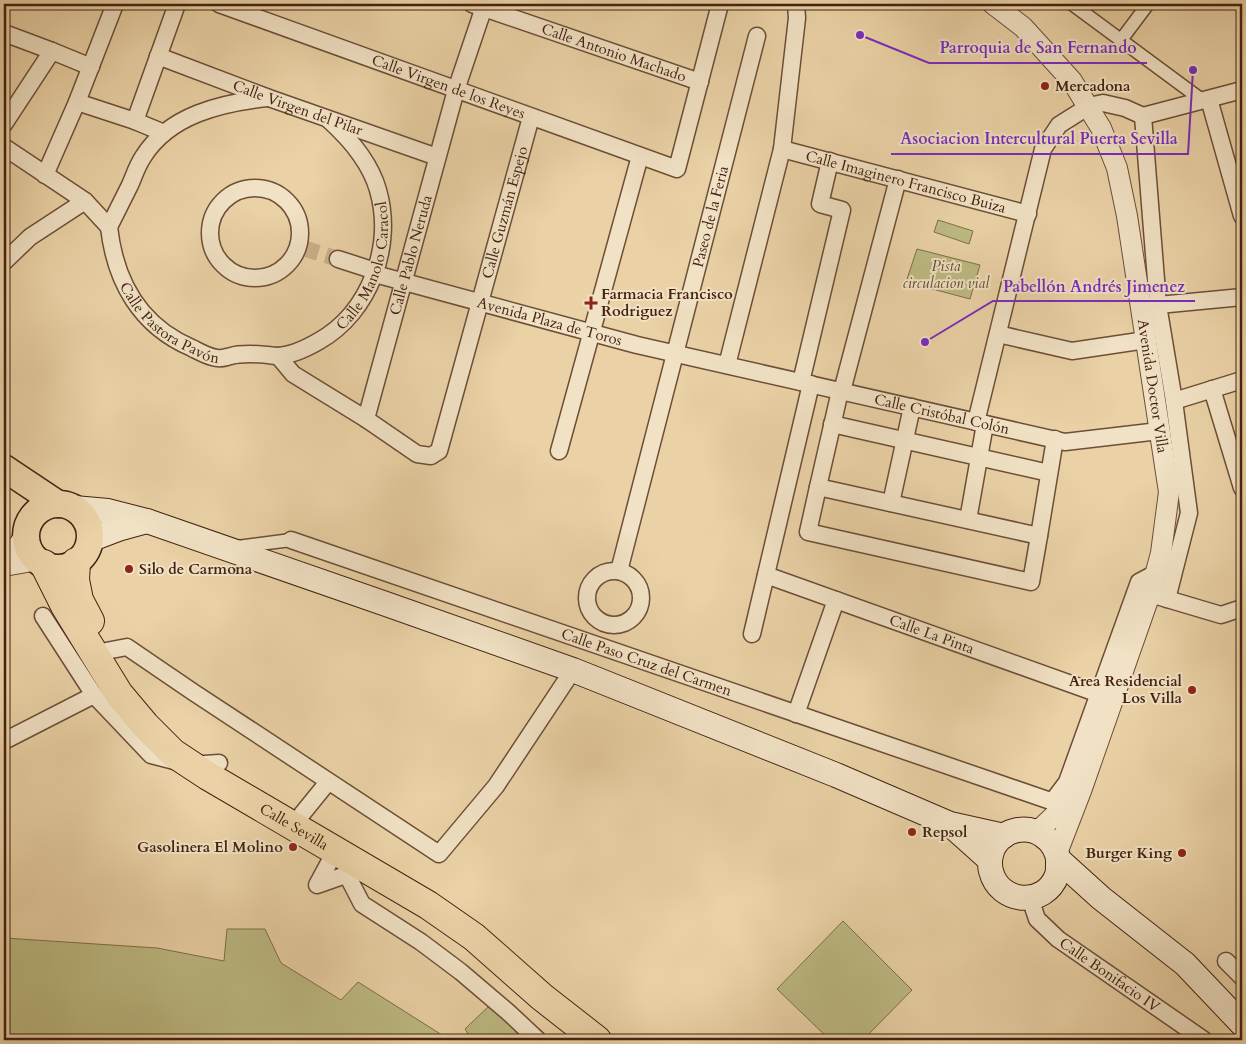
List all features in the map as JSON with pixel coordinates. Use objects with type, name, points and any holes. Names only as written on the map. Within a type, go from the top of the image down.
[{"type":"highway","name":"Calle Sevilla","points":[[82,551],[75,580],[79,600],[106,651],[129,685],[157,715],[183,739],[219,763],[302,814],[389,863],[481,925],[553,988],[603,1040]]},
{"type":"highway","name":"Calle Sevilla","points":[[41,562],[65,606],[119,694],[145,725],[173,753],[330,848],[356,872],[428,905],[474,937],[542,997],[598,1040]]},
{"type":"main road","points":[[4,469],[81,514],[87,522],[89,531],[82,551]]},
{"type":"main road","points":[[4,469],[27,531]]},
{"type":"main road","points":[[147,521],[118,529],[82,551],[68,566],[52,567],[41,562],[32,553],[27,544],[27,531],[32,517],[48,505],[108,511],[147,521],[573,670],[836,775],[950,824],[1004,836]]},
{"type":"main road","points":[[950,824],[990,860]]},
{"type":"main road","points":[[1058,856],[1057,874],[1051,886],[1042,894],[1030,898],[1019,898],[1007,894],[998,886],[991,872],[990,860],[995,846],[1004,836],[1014,830],[1026,829],[1038,832],[1048,838],[1058,856],[1101,898],[1185,964],[1242,1024]]},
{"type":"main road","points":[[1051,886],[1101,898]]},
{"type":"street","points":[[45,175],[91,68],[115,4]]},
{"type":"street","points":[[135,121],[177,4]]},
{"type":"street","name":"Calle Virgen de los Reyes","points":[[219,4],[677,169],[700,82]]},
{"type":"street","points":[[700,82],[720,4]]},
{"type":"street","points":[[727,365],[782,149],[797,18],[796,4]]},
{"type":"street","name":"Avenida Doctor Villa","points":[[993,4],[1024,27],[1072,81],[1101,128],[1117,168],[1127,216],[1174,401],[1189,512],[1081,791],[1058,856]]},
{"type":"street","points":[[1072,4],[1206,100],[1242,216]]},
{"type":"street","points":[[1121,40],[1148,4]]},
{"type":"street","name":"Calle Pablo Neruda","points":[[366,420],[480,5]]},
{"type":"street","name":"Calle Antonio Machado","points":[[480,5],[700,82]]},
{"type":"street","points":[[4,33],[91,68]]},
{"type":"street","name":"Paseo de la Feria","points":[[619,571],[757,36]]},
{"type":"street","points":[[4,124],[52,51]]},
{"type":"street","name":"Calle Virgen del Pilar","points":[[158,56],[329,120],[437,157]]},
{"type":"street","points":[[968,520],[979,457],[981,423],[998,334],[1043,149],[1059,125],[1089,106],[1103,103],[1125,108],[1143,116],[1242,90]]},
{"type":"street","points":[[4,147],[85,201],[110,227],[142,159],[155,141],[164,133],[185,119],[212,108],[248,100],[269,98]]},
{"type":"street","points":[[77,102],[135,121],[164,133]]},
{"type":"street","name":"Avenida Doctor Villa","points":[[1143,116],[1150,306],[1146,340],[1169,492],[1161,553],[1156,573],[1158,596]]},
{"type":"street","name":"Calle Guzmán Espejo","points":[[366,420],[417,454],[431,456],[440,451],[531,117]]},
{"type":"street","name":"Calle Manolo Caracol","points":[[278,356],[306,348],[332,333],[352,313],[369,288],[381,246],[382,219],[378,191],[370,171],[359,152],[342,131],[329,120]]},
{"type":"street","name":"Calle Imaginero Francisco Buiza","points":[[782,149],[1028,214]]},
{"type":"street","points":[[559,451],[640,156]]},
{"type":"street","points":[[752,634],[842,210],[820,204],[830,161]]},
{"type":"street","points":[[898,179],[832,424],[808,532],[1032,582],[1055,439]]},
{"type":"street","points":[[251,188],[271,190],[288,201],[295,212],[300,226],[301,247],[292,259],[276,273],[257,278],[241,275],[226,267],[217,257],[210,234],[212,218],[222,202],[238,191],[251,188]]},
{"type":"street","points":[[4,262],[30,237],[85,201]]},
{"type":"street","name":"Calle Pastora Pavón","points":[[110,227],[115,259],[120,274],[136,303],[160,329],[184,345],[214,357],[226,358],[245,354],[278,356]]},
{"type":"street","name":"Avenida Plaza de Toros","points":[[338,259],[404,282],[480,303],[675,354],[727,365]]},
{"type":"street","points":[[1150,306],[1242,297]]},
{"type":"street","points":[[998,334],[1072,351],[1146,340]]},
{"type":"street","points":[[278,356],[293,374],[366,420]]},
{"type":"street","name":"Calle Cristóbal Colón","points":[[727,365],[1065,442],[1159,430]]},
{"type":"street","points":[[1174,401],[1242,380]]},
{"type":"street","points":[[1212,389],[1242,488]]},
{"type":"street","points":[[891,503],[912,407]]},
{"type":"street","points":[[832,424],[1049,473]]},
{"type":"street","points":[[818,487],[1039,536]]},
{"type":"street","points":[[4,558],[13,552],[27,531]]},
{"type":"street","name":"Calle Paso Cruz del Carmen","points":[[227,549],[291,540],[1058,804]]},
{"type":"street","points":[[4,566],[41,562]]},
{"type":"street","points":[[619,571],[628,574],[640,588],[642,597],[636,615],[630,621],[621,625],[603,624],[595,619],[590,612],[587,603],[589,586],[602,573],[619,571]]},
{"type":"street","points":[[1038,832],[1058,804],[1067,782],[1139,582],[1156,573]]},
{"type":"street","name":"Calle La Pinta","points":[[766,575],[1099,694]]},
{"type":"street","points":[[1158,596],[1221,615],[1242,608]]},
{"type":"street","points":[[796,714],[836,600]]},
{"type":"street","points":[[42,616],[94,695],[151,755],[190,765],[219,763]]},
{"type":"street","points":[[597,645],[603,624]]},
{"type":"street","points":[[106,651],[127,647],[439,854],[496,786],[573,670]]},
{"type":"street","points":[[4,741],[94,695]]},
{"type":"street","points":[[302,814],[328,782]]},
{"type":"street","points":[[1058,804],[1081,791]]},
{"type":"street","points":[[330,848],[331,859],[317,885],[356,872],[362,904],[421,942],[461,972],[538,1040]]},
{"type":"street","name":"Calle Bonifacio IV","points":[[1030,898],[1037,919],[1058,939],[1204,1040]]},
{"type":"street","points":[[1226,961],[1242,977]]},
{"type":"green space","points":[[938,220],[973,231],[969,244],[934,232]]},
{"type":"green space","name":"Pista circulacion vial","points":[[917,249],[980,265],[970,299],[906,282]]},
{"type":"green space","points":[[843,921],[912,990],[863,1040],[830,1040],[777,989]]},
{"type":"green space","points":[[227,929],[265,929],[281,963],[341,1000],[358,982],[450,1040],[4,1040],[4,938],[157,948],[224,961]]},
{"type":"green space","points":[[491,1004],[523,1040],[472,1040],[465,1029]]},
{"type":"tunnel","points":[[303,248],[338,259]]},
{"type":"place","name":"Parroquia de San Fernando","points":[[860,35]]},
{"type":"place","name":"Asociacion Intercultural Puerta Sevilla","points":[[1193,70]]},
{"type":"place","name":"Mercadona","points":[[1045,86]]},
{"type":"place","name":"Farmacia Francisco Rodriguez","points":[[591,303]]},
{"type":"place","name":"Pabellón Andrés Jimenez","points":[[925,342]]},
{"type":"place","name":"Silo de Carmona","points":[[129,569]]},
{"type":"place","name":"Area Residencial Los Villa","points":[[1192,690]]},
{"type":"place","name":"Repsol","points":[[912,832]]},
{"type":"place","name":"Gasolinera El Molino","points":[[293,847]]},
{"type":"place","name":"Burger King","points":[[1182,853]]}]
